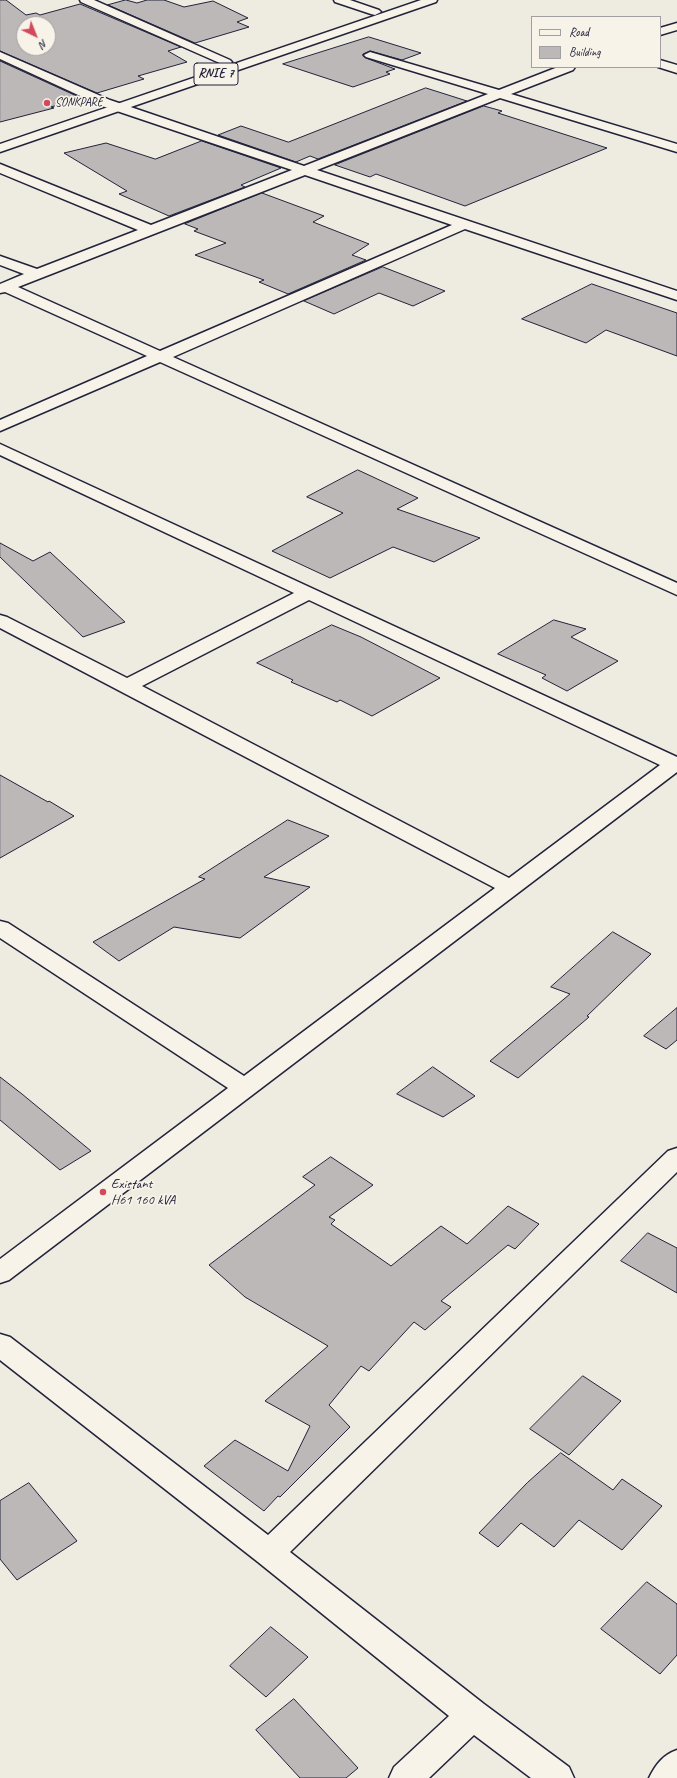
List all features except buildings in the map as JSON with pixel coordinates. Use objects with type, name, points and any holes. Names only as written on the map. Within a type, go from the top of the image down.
[{"type":"street","points":[[85,0],[226,62]]},
{"type":"street","points":[[339,0],[375,12]]},
{"type":"street","name":"RNIE 7","points":[[0,138],[412,0]]},
{"type":"street","name":"RNIE 7","points":[[0,148],[432,0]]},
{"type":"street","points":[[661,32],[677,26]]},
{"type":"street","points":[[0,55],[120,108],[677,296]]},
{"type":"street","points":[[370,55],[677,148]]},
{"type":"street","points":[[661,64],[677,69]]},
{"type":"street","points":[[3,288],[566,68]]},
{"type":"street","points":[[0,168],[150,230]]},
{"type":"street","points":[[0,426],[465,224]]},
{"type":"street","points":[[0,260],[36,274]]},
{"type":"street","points":[[3,288],[160,357],[677,590]]},
{"type":"street","points":[[0,449],[676,765],[510,888],[0,1273]]},
{"type":"street","points":[[127,686],[309,593]]},
{"type":"street","points":[[0,621],[127,686],[510,888]]},
{"type":"street","points":[[0,928],[245,1088]]},
{"type":"street","points":[[269,1553],[677,1157]]},
{"type":"street","points":[[0,1345],[269,1553],[473,1715],[557,1778]]},
{"type":"street","points":[[406,1778],[473,1715]]},
{"type":"street","points":[[666,1778],[677,1765]]},
{"type":"place","name":"SONKPARE","points":[[47,103]]},
{"type":"place","name":"Existant H61 160 kVA","points":[[103,1192]]}]
